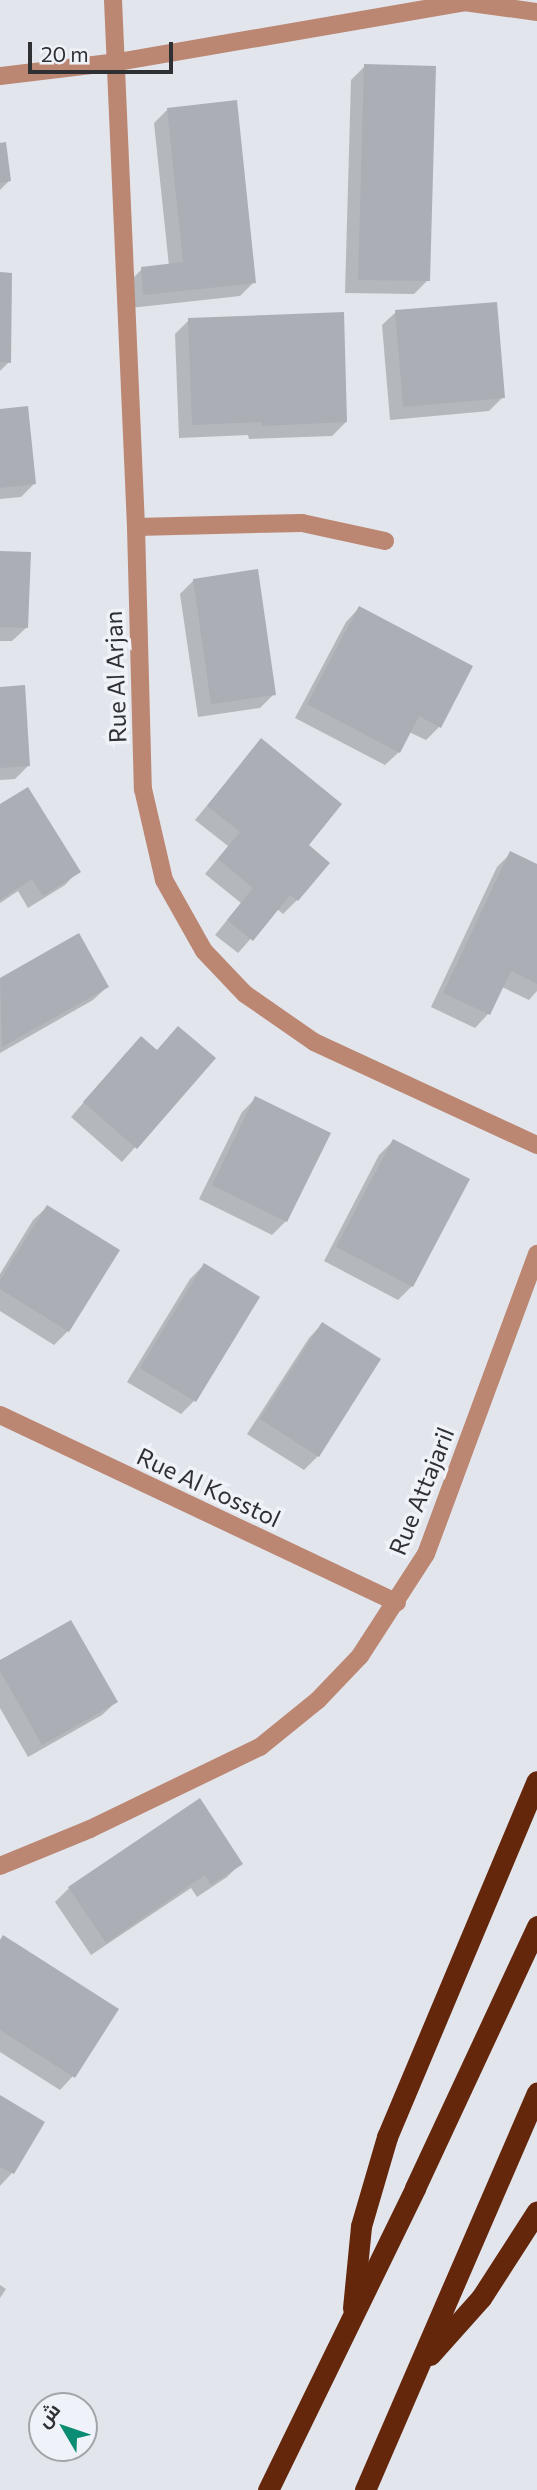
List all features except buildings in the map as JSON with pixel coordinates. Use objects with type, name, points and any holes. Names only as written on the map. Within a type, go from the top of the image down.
[{"type":"highway","points":[[352,2318],[361,2226],[387,2137],[537,1782]]},
{"type":"highway","points":[[268,2490],[537,1926]]},
{"type":"highway","points":[[365,2490],[422,2364],[537,2093]]},
{"type":"highway","points":[[422,2364],[481,2298],[537,2211]]},
{"type":"street","name":"Rue Al Arjan","points":[[113,0],[118,62],[136,527],[143,789],[164,880],[204,951],[245,994],[314,1042],[537,1145]]},
{"type":"street","points":[[0,76],[118,62],[464,2],[537,12]]},
{"type":"street","points":[[136,527],[302,523],[385,541]]},
{"type":"street","name":"Rue Attajaril","points":[[0,1866],[90,1829],[260,1747],[318,1700],[360,1656],[397,1603],[426,1554],[537,1254]]},
{"type":"street","name":"Rue Al Kosstol","points":[[0,1415],[397,1603]]}]
